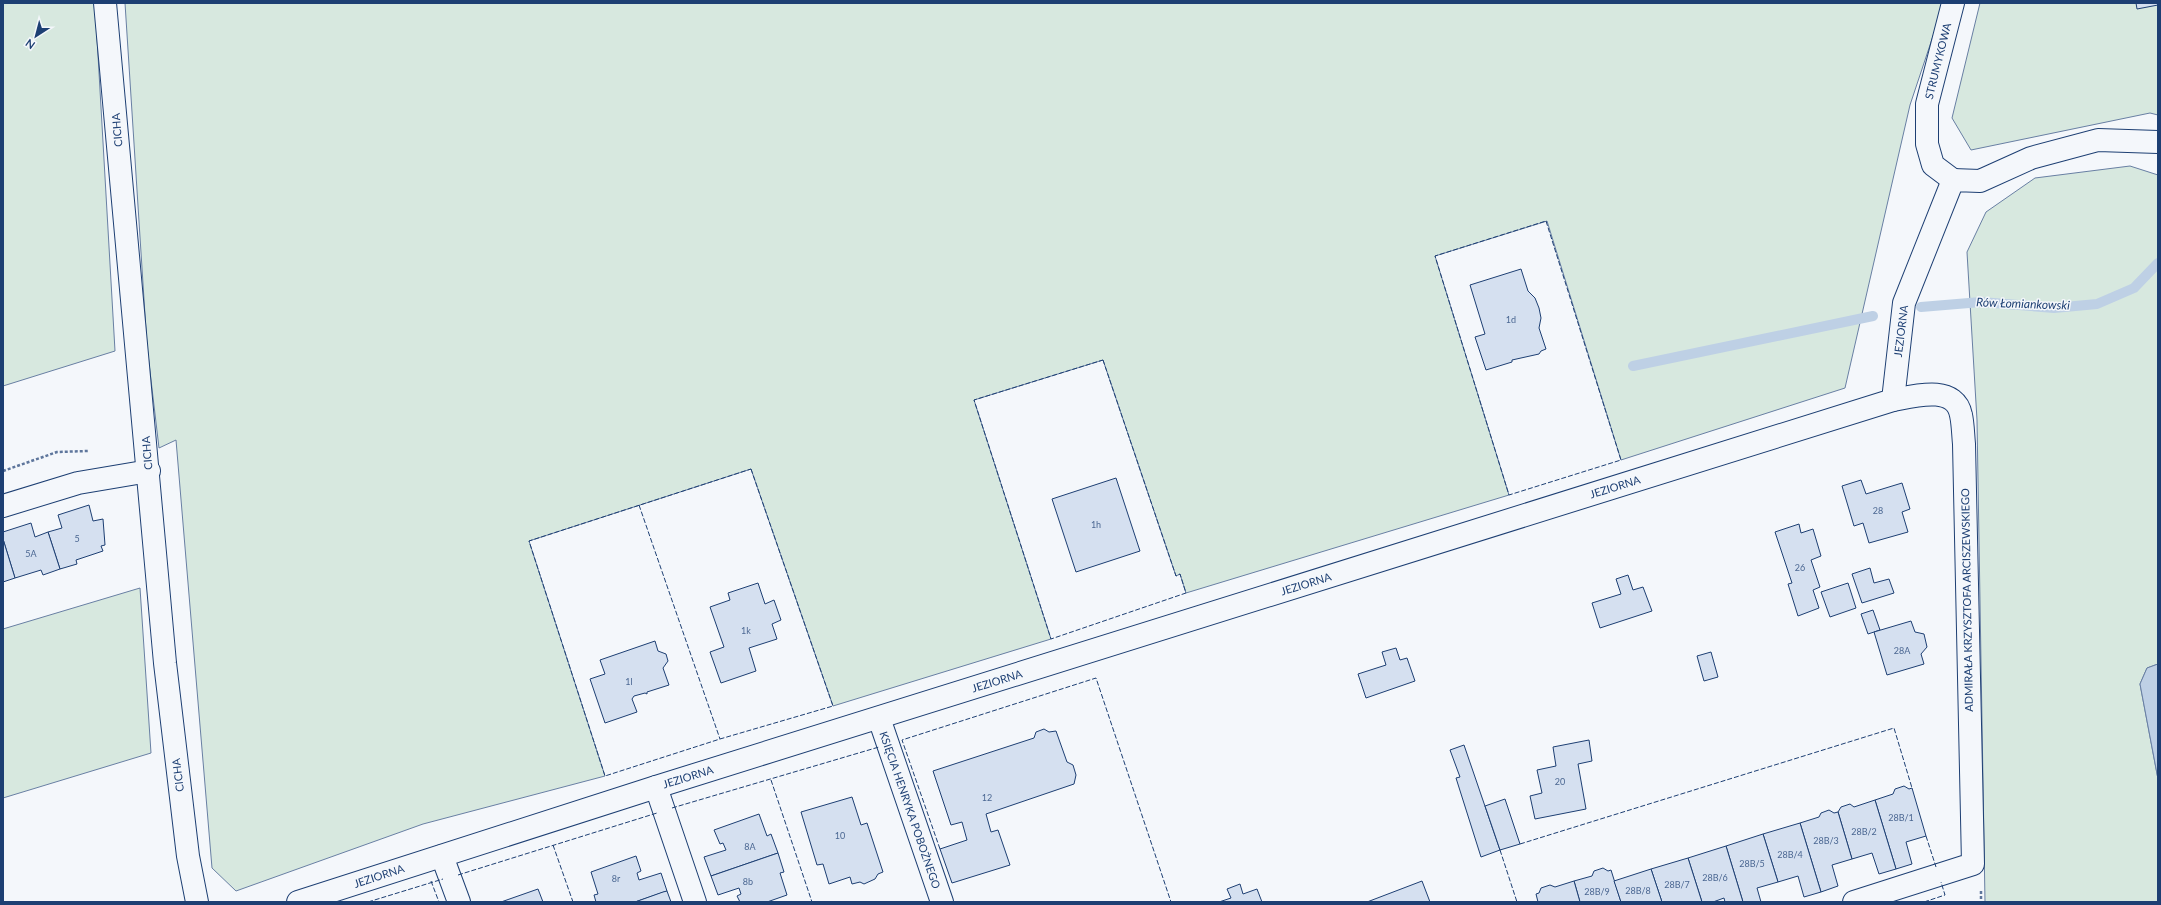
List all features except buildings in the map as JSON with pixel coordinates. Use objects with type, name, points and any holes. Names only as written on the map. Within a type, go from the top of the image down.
[{"type":"street","name":"CICHA","points":[[105,3],[149,471],[165,663],[188,856],[196,902]]},
{"type":"street","name":"STRUMYKOWA","points":[[1953,3],[1927,104],[1927,144],[1933,165],[1954,180]]},
{"type":"street","points":[[1954,180],[1980,181],[2031,158],[2098,140],[2158,142]]},
{"type":"street","name":"JEZIORNA","points":[[298,902],[656,787],[1893,400],[1904,303],[1954,180]]},
{"type":"street","name":"ADMIRAŁA KRZYSZTOFA ARCISZEWSKIEGO","points":[[1854,902],[1973,864],[1964,444],[1961,414],[1958,406],[1948,398],[1930,393],[1893,400]]},
{"type":"street","points":[[3,506],[78,482],[149,471]]},
{"type":"street","name":"KSIĘCIA HENRYKA POBOŻNEGO","points":[[879,718],[942,902]]},
{"type":"street","points":[[656,787],[696,902]]},
{"type":"street","points":[[442,856],[459,902]]},
{"type":"shaded area","points":[[3,3],[95,3],[115,351],[3,386]]},
{"type":"shaded area","points":[[125,3],[1944,3],[1910,105],[1845,388],[1621,460],[1547,221],[1435,256],[1509,495],[1186,593],[1180,574],[1176,576],[1103,360],[974,400],[1051,639],[833,706],[751,469],[529,541],[605,776],[423,824],[236,891],[212,868],[176,440],[159,448],[147,346]]},
{"type":"shaded area","points":[[1980,3],[2158,3],[2158,115],[2150,113],[1971,150],[1952,118]]},
{"type":"shaded area","points":[[2130,166],[2158,175],[2158,664],[2147,668],[2140,684],[2158,779],[2158,902],[1985,902],[1977,420],[1967,252],[1986,212],[2035,178]]},
{"type":"shaded area","points":[[140,588],[151,753],[3,798],[3,629]]},
{"type":"water","points":[[2158,664],[2158,779],[2140,684],[2147,668]]},
{"type":"waterway","name":"Rów Łomiankowski","points":[[1921,307],[1981,302],[2054,308],[2097,304],[2134,288],[2158,263]]},
{"type":"waterway","points":[[1633,366],[1873,316]]},
{"type":"fence","points":[[1546,221],[1621,460],[1509,495],[1435,256],[1546,221]]},
{"type":"fence","points":[[1103,360],[1176,576],[1180,574],[1186,593],[1051,639],[974,400],[1103,360]]},
{"type":"fence","points":[[751,469],[833,706],[720,739],[605,776],[529,541],[751,469]]},
{"type":"fence","points":[[639,505],[720,739]]},
{"type":"fence","points":[[940,849],[902,740],[1096,678],[1171,902]]},
{"type":"fence","points":[[1520,844],[1894,728],[1912,788]]},
{"type":"fence","points":[[672,808],[879,747]]},
{"type":"fence","points":[[771,780],[812,902]]},
{"type":"fence","points":[[458,875],[657,813]]},
{"type":"fence","points":[[1926,836],[1936,867]]},
{"type":"fence","points":[[553,845],[573,902]]},
{"type":"fence","points":[[1500,850],[1517,902]]},
{"type":"fence","points":[[368,902],[443,879]]},
{"type":"fence","points":[[431,881],[439,902]]},
{"type":"fence","points":[[1924,902],[1945,895],[1941,882]]}]
